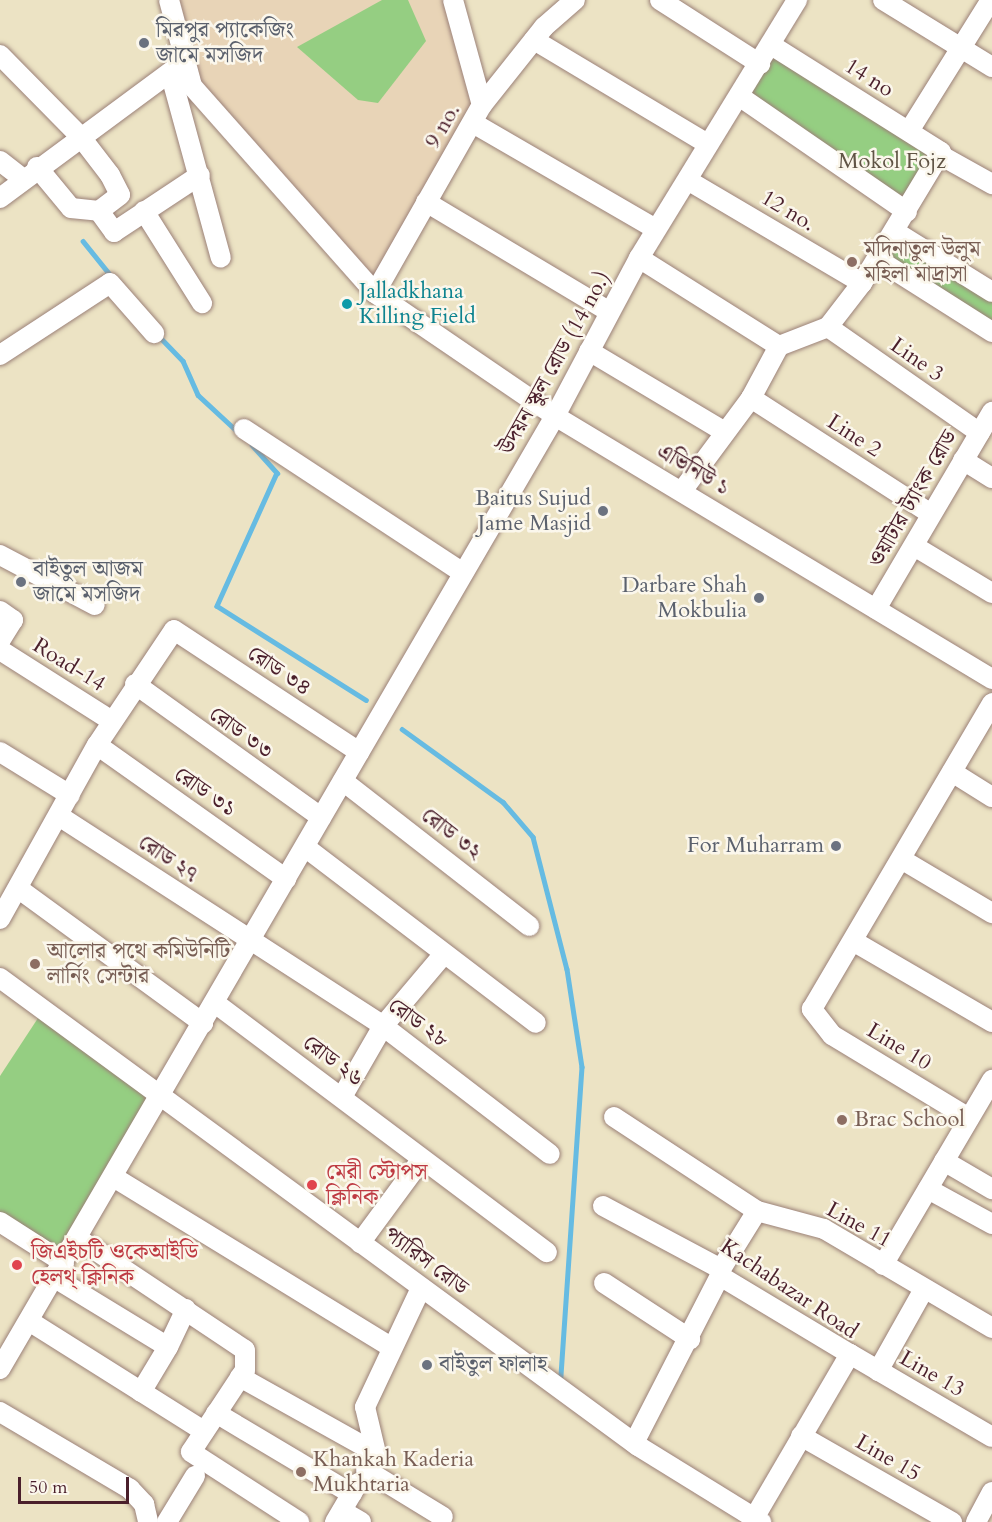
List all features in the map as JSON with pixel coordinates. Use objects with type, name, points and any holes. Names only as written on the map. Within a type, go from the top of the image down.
[{"type":"street","points":[[169,0],[179,63],[172,83],[200,175],[221,258]]},
{"type":"street","points":[[453,0],[482,105]]},
{"type":"street","name":"9 no.","points":[[375,293],[482,105],[534,40],[576,0]]},
{"type":"street","points":[[660,0],[760,64]]},
{"type":"street","name":"উদয়ন স্কুল রোড (14 no.)","points":[[359,752],[555,416],[639,258],[760,64],[797,0]]},
{"type":"street","points":[[883,0],[992,67]]},
{"type":"street","points":[[909,130],[991,0]]},
{"type":"street","points":[[534,40],[708,144]]},
{"type":"street","name":"14 no","points":[[771,45],[909,130],[940,154],[992,184]]},
{"type":"street","points":[[0,55],[80,136],[120,195],[99,211],[71,208],[30,173],[0,161]]},
{"type":"street","points":[[0,198],[30,173],[179,63]]},
{"type":"street","name":"এভিনিউ ১","points":[[179,63],[192,86],[375,293],[555,416],[992,679]]},
{"type":"street","points":[[739,96],[906,212]]},
{"type":"street","points":[[473,123],[656,229]]},
{"type":"street","points":[[682,491],[751,398],[779,346],[828,327],[862,283],[940,154]]},
{"type":"street","points":[[99,211],[114,232],[200,175]]},
{"type":"street","name":"12 no.","points":[[688,181],[862,283]]},
{"type":"street","points":[[426,202],[610,312]]},
{"type":"street","points":[[144,211],[202,303]]},
{"type":"street","points":[[894,231],[992,292]]},
{"type":"street","points":[[639,258],[779,346]]},
{"type":"street","points":[[877,259],[992,332]]},
{"type":"street","points":[[0,355],[110,283],[154,333]]},
{"type":"street","name":"Line 3","points":[[828,327],[980,433]]},
{"type":"street","points":[[589,351],[725,432]]},
{"type":"street","name":"Line 2","points":[[751,398],[932,514]]},
{"type":"street","name":"ওয়াটার ট্যাংক রোড","points":[[876,609],[992,412]]},
{"type":"street","points":[[244,429],[463,573]]},
{"type":"street","points":[[963,460],[992,478]]},
{"type":"street","points":[[914,546],[992,593]]},
{"type":"street","points":[[0,555],[95,605]]},
{"type":"street","points":[[0,641],[7,615]]},
{"type":"street","name":"রোড ৩৪","points":[[135,684],[174,630],[359,752]]},
{"type":"street","name":"Road-14","points":[[0,650],[112,721]]},
{"type":"street","points":[[0,919],[19,889],[97,745],[135,684]]},
{"type":"street","name":"রোড ৩৩","points":[[135,684],[321,818]]},
{"type":"street","points":[[992,703],[853,941],[992,1022]]},
{"type":"street","name":"রোড ৩১","points":[[97,745],[286,879]]},
{"type":"street","points":[[0,752],[70,795]]},
{"type":"street","points":[[0,1369],[8,1336],[29,1321],[80,1240],[359,752]]},
{"type":"street","points":[[952,772],[992,798]]},
{"type":"street","name":"রোড ৩২","points":[[343,781],[529,926]]},
{"type":"street","name":"রোড ২৭","points":[[59,816],[249,943]]},
{"type":"street","points":[[305,847],[443,955],[536,1023]]},
{"type":"street","points":[[902,859],[992,913]]},
{"type":"street","points":[[19,889],[203,1023]]},
{"type":"street","name":"Line 10","points":[[853,941],[813,1009],[832,1035],[969,1118]]},
{"type":"street","name":"রোড ২৮","points":[[249,943],[383,1026],[550,1154]]},
{"type":"street","points":[[342,1097],[383,1026],[443,955]]},
{"type":"street","name":"প্যারিস রোড","points":[[0,978],[162,1094],[360,1243],[634,1443],[758,1521]]},
{"type":"street","name":"রোড ২৬","points":[[215,1004],[547,1252]]},
{"type":"street","points":[[883,1265],[990,1086]]},
{"type":"street","points":[[614,1118],[757,1211],[721,1273],[690,1339],[634,1443]]},
{"type":"street","points":[[360,1243],[422,1159]]},
{"type":"street","points":[[944,1161],[992,1189]]},
{"type":"street","points":[[115,1178],[392,1348]]},
{"type":"street","points":[[928,1189],[992,1224]]},
{"type":"street","name":"Kachabazar Road","points":[[603,1206],[721,1273],[850,1354],[801,1436],[758,1521]]},
{"type":"street","name":"Line 11","points":[[757,1211],[824,1229],[992,1328]]},
{"type":"street","points":[[0,1222],[60,1270],[168,1347]]},
{"type":"street","points":[[80,1240],[245,1350],[240,1377],[191,1452],[299,1522]]},
{"type":"street","points":[[604,1283],[690,1339]]},
{"type":"street","points":[[361,1522],[338,1516],[376,1452],[364,1407],[421,1288]]},
{"type":"street","name":"Line 13","points":[[878,1371],[924,1289]]},
{"type":"street","points":[[141,1392],[168,1347],[186,1309]]},
{"type":"street","points":[[29,1321],[204,1431]]},
{"type":"street","name":"Line 13","points":[[850,1354],[992,1437]]},
{"type":"street","points":[[240,1377],[376,1452]]},
{"type":"street","points":[[0,1412],[129,1489],[144,1504],[148,1522]]},
{"type":"street","points":[[216,1413],[352,1494]]},
{"type":"street","name":"Line 15","points":[[801,1436],[952,1522]]},
{"type":"street","points":[[366,1470],[443,1517]]},
{"type":"street","points":[[167,1522],[195,1476]]},
{"type":"street","points":[[976,1522],[990,1501]]},
{"type":"shaded area","points":[[176,0],[446,0],[472,110],[376,288],[195,83]]},
{"type":"green space","points":[[382,0],[408,0],[426,41],[378,103],[358,100],[297,47]]},
{"type":"green space","name":"Mokol Fojz","points":[[763,46],[935,153],[906,208],[737,90]]},
{"type":"green space","points":[[901,240],[992,297],[992,329],[886,263]]},
{"type":"green space","points":[[40,1015],[155,1102],[65,1248],[54,1250],[0,1215],[0,1076]]},
{"type":"waterway","points":[[83,241],[112,277]]},
{"type":"waterway","points":[[158,335],[183,361],[198,395],[237,431]]},
{"type":"waterway","points":[[252,445],[277,473],[217,606],[366,700]]},
{"type":"waterway","points":[[402,729],[503,802],[533,837],[567,969],[582,1067],[561,1377]]},
{"type":"place","name":"মিরপুর প্যাকেজিং জামে মসজিদ","points":[[144,43]]},
{"type":"place","name":"মদিনাতুল উলুম মহিলা মাদ্রাসা","points":[[852,262]]},
{"type":"place","name":"Jalladkhana Killing Field","points":[[347,304]]},
{"type":"place","name":"Baitus Sujud Jame Masjid","points":[[603,511]]},
{"type":"place","name":"বাইতুল আজম জামে মসজিদ","points":[[21,582]]},
{"type":"place","name":"Darbare Shah Mokbulia","points":[[759,598]]},
{"type":"place","name":"For Muharram","points":[[836,846]]},
{"type":"place","name":"আলোর পথে কমিউনিটি লার্নিং সেন্টার","points":[[35,964]]},
{"type":"place","name":"Brac School","points":[[842,1120]]},
{"type":"place","name":"মেরী স্টোপস ক্লিনিক","points":[[312,1185]]},
{"type":"place","name":"জিএইচটি ওকেআইডি হেলথ্ ক্লিনিক","points":[[17,1265]]},
{"type":"place","name":"বাইতুল ফালাহ","points":[[427,1365]]},
{"type":"place","name":"Khankah Kaderia Mukhtaria","points":[[301,1472]]}]
